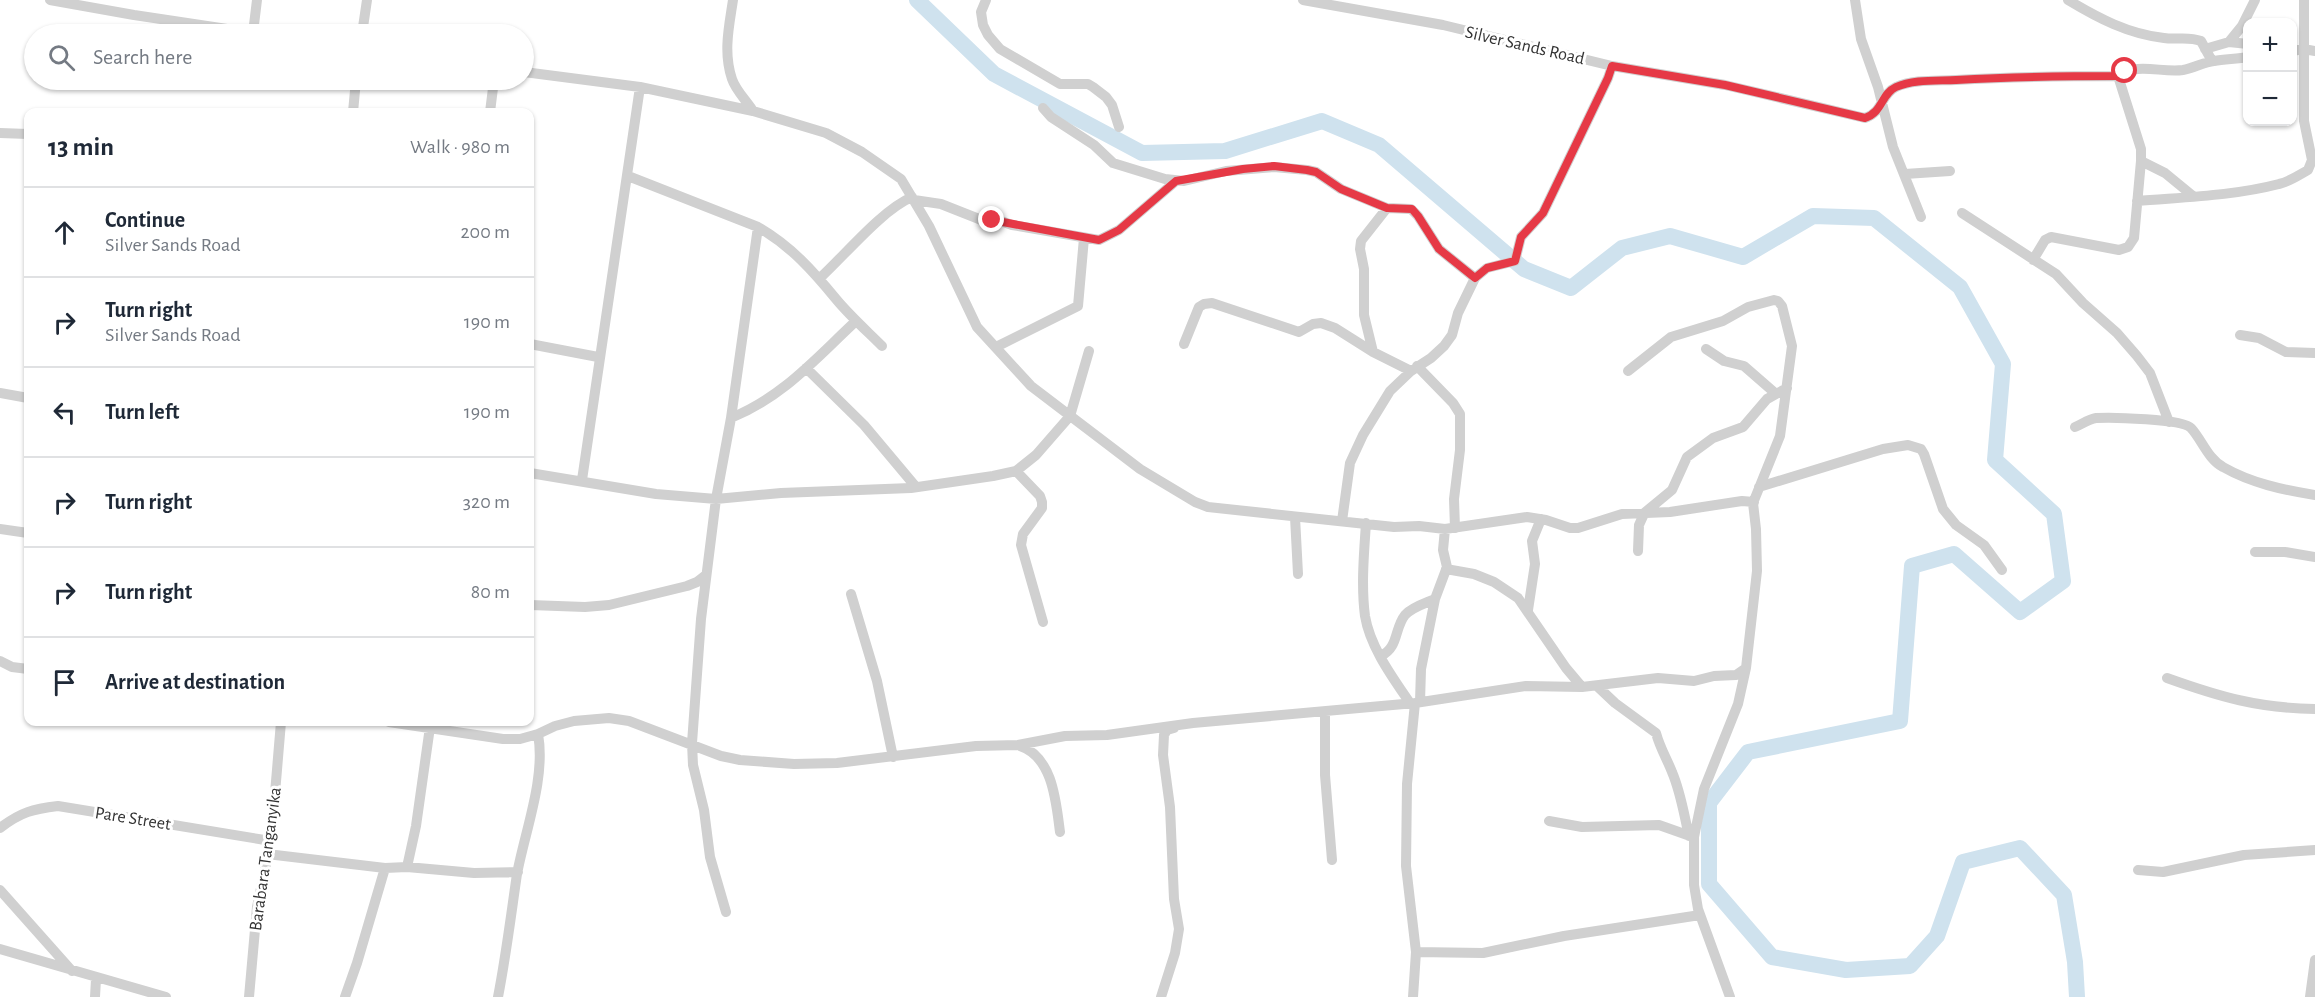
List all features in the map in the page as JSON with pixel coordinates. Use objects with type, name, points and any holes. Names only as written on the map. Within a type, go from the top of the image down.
[{"type":"street","points":[[50,0],[192,24]]},
{"type":"street","points":[[257,24],[258,0]]},
{"type":"street","points":[[364,24],[368,0]]},
{"type":"street","points":[[734,0],[726,34],[727,51],[732,79],[753,111]]},
{"type":"street","points":[[987,0],[981,12],[983,25],[1000,49],[1060,84],[1088,84],[1093,87],[1107,97],[1119,127]]},
{"type":"street","name":"Silver Sands Road","points":[[1303,0],[1373,5],[1443,25],[1612,66],[1725,85],[1865,118],[1874,115],[1889,92],[1897,87],[1920,82],[2028,76],[2118,76],[2125,71],[2149,68],[2179,70],[2195,68],[2212,61],[2243,57]]},
{"type":"street","points":[[1855,0],[1861,39],[1883,103],[1893,147],[1921,217]]},
{"type":"street","points":[[2068,0],[2101,20],[2134,33],[2166,38],[2190,37],[2201,41],[2212,61]]},
{"type":"street","points":[[2229,42],[2242,26],[2254,0]]},
{"type":"street","points":[[2137,201],[2224,194],[2281,184],[2308,170],[2313,163],[2304,121],[2304,0]]},
{"type":"street","points":[[2205,49],[2229,42],[2243,44]]},
{"type":"street","points":[[1342,521],[1350,463],[1363,435],[1390,391],[1448,341],[1458,313],[1475,278],[1487,268],[1515,261],[1521,237],[1543,213],[1612,66]]},
{"type":"street","points":[[534,73],[640,87],[753,111],[826,133],[862,152],[901,179],[913,198],[977,327],[1031,386],[1140,469],[1195,502],[1227,510],[1295,517],[1306,516],[1394,527],[1450,528],[1517,518],[1541,519],[1570,528],[1578,528],[1622,514],[1644,514],[1742,501],[1754,502]]},
{"type":"street","points":[[2033,260],[2045,240],[2051,237],[2119,250],[2128,247],[2134,238],[2141,149],[2118,76]]},
{"type":"street","points":[[582,480],[598,357],[628,176],[640,87]]},
{"type":"street","points":[[352,108],[355,90]]},
{"type":"street","points":[[490,108],[493,90]]},
{"type":"street","points":[[1043,108],[1051,117],[1094,145],[1113,163],[1176,181],[1274,166],[1316,172],[1341,189],[1387,208],[1412,209],[1439,249],[1475,278]]},
{"type":"street","points":[[0,133],[24,134]]},
{"type":"street","points":[[2141,161],[2165,173],[2193,196]]},
{"type":"street","points":[[1905,174],[1950,171]]},
{"type":"street","points":[[628,176],[758,227],[799,256],[856,321],[882,346]]},
{"type":"street","points":[[820,278],[887,213],[900,202],[913,198],[951,207],[984,221],[998,220],[1012,225],[1099,240],[1111,235],[1176,181]]},
{"type":"street","points":[[1373,352],[1364,315],[1364,268],[1360,249],[1361,241],[1387,208]]},
{"type":"street","points":[[1962,213],[2056,274],[2137,356],[2150,374],[2169,422]]},
{"type":"street","points":[[726,912],[710,857],[704,810],[694,773],[692,743],[706,575],[758,227]]},
{"type":"street","points":[[996,347],[1078,306],[1084,238]]},
{"type":"street","points":[[1628,371],[1671,337],[1723,321],[1748,307],[1774,300],[1778,300],[1782,306],[1792,346],[1780,436],[1753,503],[1757,571],[1746,668],[1738,704],[1704,789],[1692,837]]},
{"type":"street","points":[[1184,344],[1199,307],[1208,303],[1299,332],[1313,324],[1321,323],[1335,328],[1373,352],[1414,368],[1453,403],[1460,414],[1460,450],[1454,499],[1450,528],[1443,550],[1446,569],[1435,599],[1421,669],[1415,703],[1407,784],[1406,866],[1416,952],[1413,997]]},
{"type":"street","points":[[731,418],[767,400],[806,368],[856,321]]},
{"type":"street","points":[[2240,335],[2259,338],[2286,352],[2315,353]]},
{"type":"street","points":[[534,345],[598,357]]},
{"type":"street","points":[[1706,349],[1724,362],[1744,366],[1775,393]]},
{"type":"street","points":[[534,474],[656,494],[716,499],[966,482],[1016,471],[1036,455],[1070,416],[1089,351]]},
{"type":"street","points":[[806,368],[864,425],[916,486]]},
{"type":"street","points":[[1638,551],[1639,525],[1644,514],[1672,490],[1680,477],[1687,456],[1713,438],[1747,423],[1762,404],[1775,393],[1787,388]]},
{"type":"street","points":[[0,393],[24,397]]},
{"type":"street","points":[[2075,427],[2094,418],[2128,418],[2182,423],[2191,427],[2206,451],[2220,466],[2257,483],[2315,495]]},
{"type":"street","points":[[1759,487],[1883,449],[1917,447],[1924,454],[1943,509],[1956,525],[1984,544],[2002,570]]},
{"type":"street","points":[[1016,471],[1040,496],[1042,502],[1042,508],[1023,534],[1021,545],[1043,622]]},
{"type":"street","points":[[1295,517],[1298,574]]},
{"type":"street","points":[[1528,609],[1535,564],[1532,541],[1541,519]]},
{"type":"street","points":[[1366,523],[1365,616],[1381,656],[1415,703]]},
{"type":"street","points":[[0,529],[24,532]]},
{"type":"street","points":[[2255,552],[2285,552],[2315,557]]},
{"type":"street","points":[[1446,569],[1474,574],[1494,582],[1518,598],[1528,609],[1566,668],[1582,687]]},
{"type":"street","points":[[534,605],[585,607],[609,605],[678,588],[697,582],[706,575]]},
{"type":"street","points":[[851,594],[877,681],[892,757]]},
{"type":"street","points":[[1381,656],[1393,647],[1405,616],[1411,610],[1435,599]]},
{"type":"street","points":[[0,662],[24,668]]},
{"type":"street","points":[[422,726],[503,739],[520,739],[574,721],[609,718],[629,721],[692,743],[721,756],[763,763],[837,763],[976,746],[1018,745],[1065,736],[1107,735],[1215,721],[1415,703],[1526,686],[1582,687],[1658,678],[1694,681],[1714,676],[1736,675],[1746,668]]},
{"type":"street","points":[[2167,678],[2236,701],[2280,708],[2315,709]]},
{"type":"street","points":[[1597,686],[1620,707],[1656,733],[1659,747],[1672,772],[1692,837],[1694,885],[1700,915],[1730,997]]},
{"type":"street","points":[[1325,712],[1325,774],[1332,860]]},
{"type":"street","name":"Barabara Tanganyika","points":[[249,997],[256,908],[271,841],[281,726]]},
{"type":"street","points":[[407,867],[416,826],[430,727]]},
{"type":"street","points":[[1161,997],[1179,935],[1174,899],[1170,807],[1163,755],[1164,735],[1167,730],[1177,727]]},
{"type":"street","points":[[498,997],[518,872],[539,768],[538,734]]},
{"type":"street","points":[[1018,745],[1031,749],[1039,756],[1048,776],[1060,832]]},
{"type":"street","name":"Pare Street","points":[[0,828],[16,816],[58,806],[271,841]]},
{"type":"street","points":[[1549,821],[1582,827],[1659,825],[1692,837]]},
{"type":"street","points":[[2138,870],[2163,872],[2244,855],[2315,850]]},
{"type":"street","points":[[267,854],[385,868],[407,867],[474,873],[518,872]]},
{"type":"street","points":[[345,997],[385,868]]},
{"type":"street","points":[[0,891],[72,971]]},
{"type":"street","points":[[1416,952],[1484,953],[1564,936],[1700,915]]},
{"type":"street","points":[[0,949],[96,979],[166,997]]},
{"type":"street","points":[[2310,997],[2315,960]]},
{"type":"street","points":[[94,997],[96,979]]},
{"type":"waterway","points":[[917,0],[994,74],[1142,153],[1225,151],[1322,121],[1379,145],[1524,269],[1571,288],[1622,248],[1670,236],[1743,257],[1813,216],[1874,218],[1960,287],[2003,364],[1995,460],[2054,514],[2063,581],[2020,612],[1954,554],[1912,566],[1900,721],[1748,752],[1709,803],[1709,884],[1772,957],[1846,970],[1910,966],[1937,936],[1963,862],[2020,848],[2064,895],[2075,962],[2077,997]]},
{"type":"route","points":[[992,220],[1099,240],[1119,230],[1176,181],[1193,180],[1226,171],[1274,166],[1316,172],[1341,189],[1387,208],[1412,209],[1426,226],[1439,249],[1475,278],[1487,268],[1515,261],[1521,237],[1543,213],[1612,66],[1725,85],[1865,118],[1874,115],[1889,92],[1897,87],[1920,82],[2028,76],[2118,76],[2125,71]]}]
